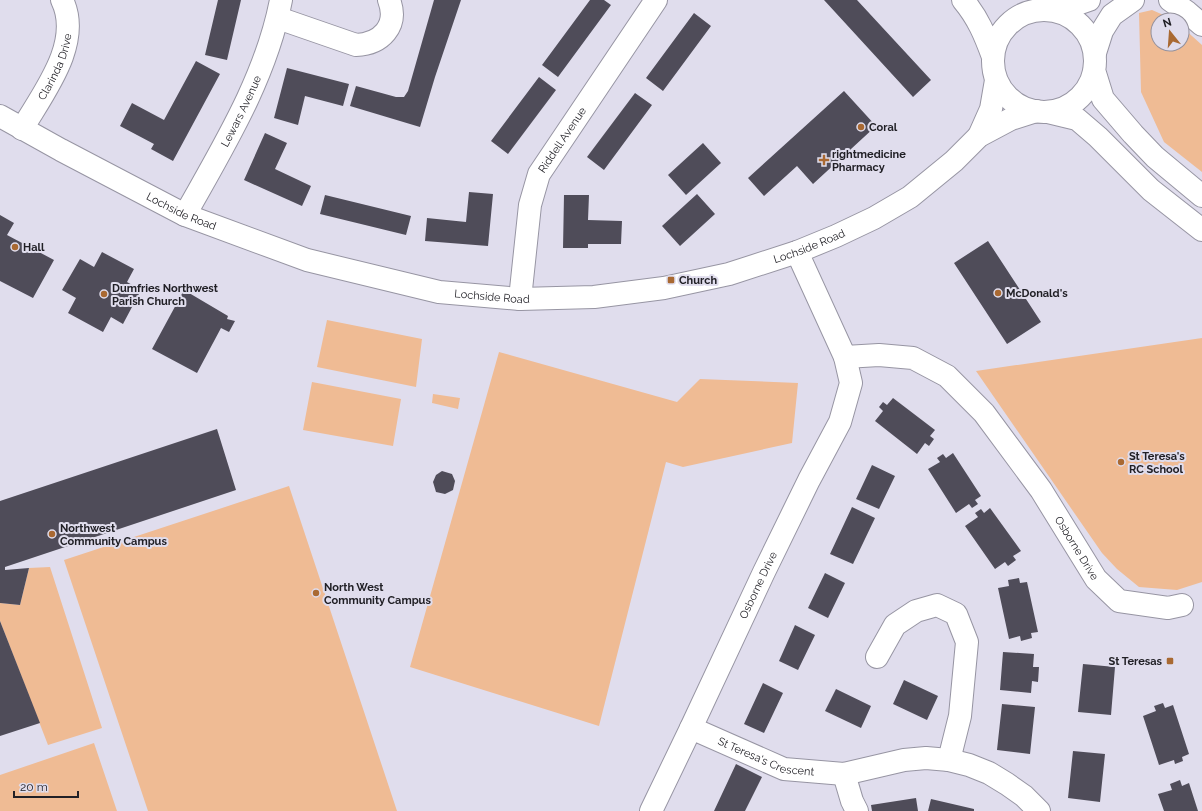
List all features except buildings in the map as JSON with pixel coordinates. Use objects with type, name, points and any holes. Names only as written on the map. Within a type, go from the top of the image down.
[{"type":"main road","name":"Clarinda Drive","points":[[22,129],[64,55],[68,27],[67,14],[62,0]]},
{"type":"main road","points":[[280,9],[356,45],[373,42],[386,32],[392,15],[389,0]]},
{"type":"main road","name":"Riddell Avenue","points":[[520,299],[530,205],[539,174],[656,0]]},
{"type":"main road","points":[[963,0],[984,32],[992,57],[996,80],[1005,94],[1019,106],[1077,119],[1098,137],[1151,190],[1202,230]]},
{"type":"main road","points":[[1019,0],[1046,10],[1068,15],[1079,24],[1089,37],[1104,99],[1133,134],[1155,156],[1202,196]]},
{"type":"main road","points":[[992,57],[1000,33],[1008,24],[1023,14],[1072,6],[1088,0]]},
{"type":"main road","points":[[1042,112],[1063,108],[1077,100],[1088,87],[1102,31],[1112,15],[1132,0]]},
{"type":"main road","points":[[1170,0],[1202,25]]},
{"type":"main road","name":"Lewars Avenue","points":[[185,215],[238,119],[260,70],[280,9]]},
{"type":"main road","name":"Lochside Road","points":[[979,136],[990,109],[996,80]]},
{"type":"main road","name":"Lochside Road","points":[[0,116],[185,215],[307,260],[439,292],[520,299],[594,297],[664,288],[729,274],[797,252],[874,218],[910,197],[954,161],[979,136],[1011,119],[1042,112]]},
{"type":"main road","name":"Osborne Drive","points":[[650,811],[691,728],[764,572],[809,480],[840,422],[851,383],[845,357],[797,252]]},
{"type":"main road","name":"Osborne Drive","points":[[845,357],[879,355],[913,358],[947,376],[984,413],[1041,490],[1096,579],[1119,601],[1168,608],[1182,605]]},
{"type":"main road","points":[[877,657],[895,625],[916,611],[937,604],[956,614],[967,642],[960,716],[949,760]]},
{"type":"main road","name":"St Teresa's Crescent","points":[[691,728],[784,769],[844,774],[904,760],[926,758],[949,760],[969,765],[989,773],[1008,784],[1024,796],[1038,811]]},
{"type":"main road","points":[[844,774],[852,801],[857,811]]},
{"type":"shaded area","points":[[1152,10],[1157,12],[1150,12],[1150,52],[1190,52],[1190,34],[1202,45],[1202,172],[1164,142],[1141,92],[1139,13]]},
{"type":"shaded area","points":[[327,320],[422,339],[416,387],[317,367]]},
{"type":"shaded area","name":"St Teresa's RC School","points":[[1202,338],[1202,582],[1177,590],[1139,587],[1117,569],[1102,553],[976,371]]},
{"type":"shaded area","points":[[499,352],[677,402],[700,379],[798,383],[792,443],[683,467],[666,462],[599,726],[410,667]]},
{"type":"shaded area","points":[[312,382],[401,399],[393,446],[303,430]]},
{"type":"shaded area","points":[[433,394],[460,398],[458,409],[432,403]]},
{"type":"shaded area","points":[[289,486],[397,811],[148,811],[64,560]]},
{"type":"shaded area","points":[[50,567],[102,728],[48,745],[0,621],[0,603],[20,605],[29,568]]},
{"type":"shaded area","points":[[94,743],[117,811],[0,811],[0,775]]},
{"type":"place","name":"Coral","points":[[861,127]]},
{"type":"place","name":"rightmedicine Pharmacy","points":[[824,160]]},
{"type":"place","name":"Hall","points":[[15,247]]},
{"type":"place","name":"Church","points":[[671,280]]},
{"type":"place","name":"McDonald's","points":[[998,293]]},
{"type":"place","name":"Dumfries Northwest Parish Church","points":[[104,294]]},
{"type":"place","name":"St Teresa's RC School","points":[[1121,462]]},
{"type":"place","name":"Northwest Community Campus","points":[[52,534]]},
{"type":"place","name":"North West Community Campus","points":[[316,593]]},
{"type":"place","name":"St Teresas","points":[[1170,661]]}]
